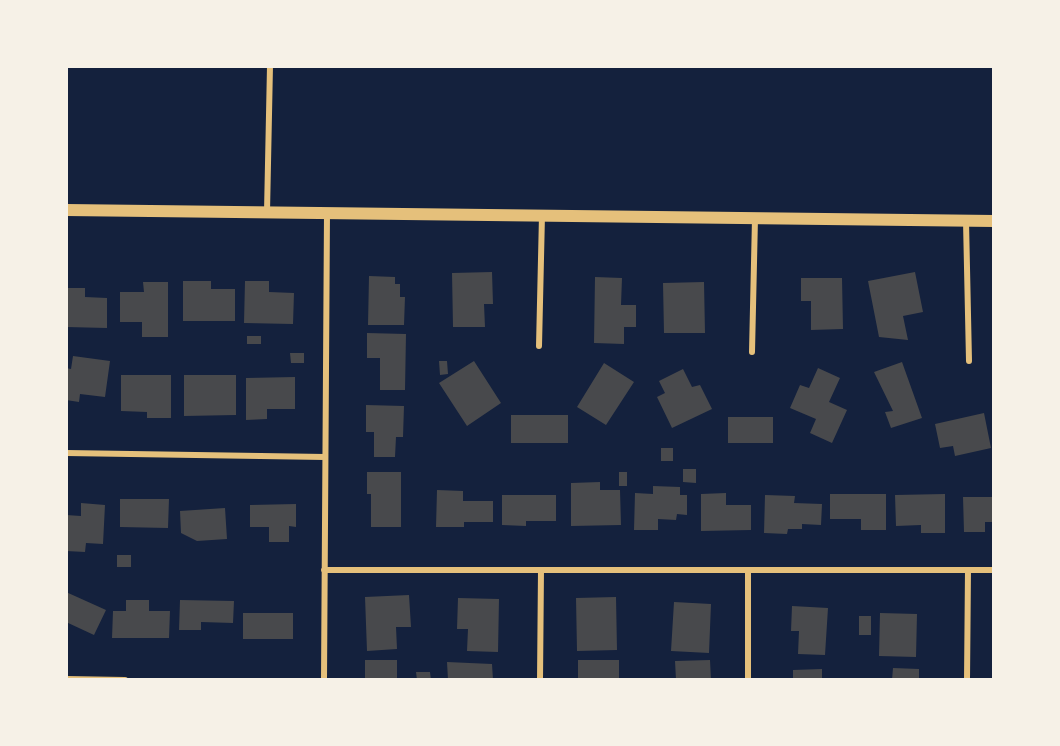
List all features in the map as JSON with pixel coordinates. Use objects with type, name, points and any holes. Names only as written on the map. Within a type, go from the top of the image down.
[{"type":"main road","points":[[66,210],[994,220]]},
{"type":"street","points":[[267,212],[270,66]]},
{"type":"street","points":[[324,680],[327,212]]},
{"type":"street","points":[[539,346],[542,215]]},
{"type":"street","points":[[753,352],[755,218]]},
{"type":"street","points":[[966,220],[969,361]]},
{"type":"street","points":[[66,453],[325,457]]},
{"type":"street","points":[[324,570],[994,570]]},
{"type":"street","points":[[540,680],[541,570]]},
{"type":"street","points":[[748,570],[748,680]]},
{"type":"street","points":[[967,680],[968,570]]},
{"type":"street","points":[[66,679],[126,680]]},
{"type":"building","points":[[492,272],[493,304],[484,304],[485,327],[453,327],[452,273]]},
{"type":"building","points":[[915,272],[923,312],[903,316],[908,340],[879,337],[868,281]]},
{"type":"building","points":[[369,276],[395,277],[395,284],[400,284],[400,297],[405,297],[404,325],[368,325]]},
{"type":"building","points":[[595,277],[622,278],[621,305],[636,305],[636,327],[624,327],[624,344],[594,343]]},
{"type":"building","points":[[801,278],[842,278],[843,329],[811,330],[811,301],[801,301]]},
{"type":"building","points":[[183,281],[211,281],[211,289],[235,289],[235,321],[183,321]]},
{"type":"building","points":[[245,281],[269,281],[269,292],[294,293],[293,324],[244,323]]},
{"type":"building","points":[[143,282],[168,282],[168,337],[142,337],[142,322],[120,322],[120,292],[144,292]]},
{"type":"building","points":[[704,282],[705,333],[664,333],[663,283]]},
{"type":"building","points":[[66,288],[85,288],[85,297],[107,298],[107,328],[66,327]]},
{"type":"building","points":[[367,333],[406,334],[405,390],[380,390],[380,358],[367,358]]},
{"type":"building","points":[[247,336],[261,336],[261,344],[247,344]]},
{"type":"building","points":[[290,353],[304,353],[304,363],[291,363]]},
{"type":"building","points":[[73,356],[110,361],[105,397],[80,394],[79,402],[66,400],[66,368],[71,369]]},
{"type":"building","points":[[439,361],[447,361],[448,374],[440,375]]},
{"type":"building","points":[[474,361],[501,403],[467,426],[439,383]]},
{"type":"building","points":[[902,362],[922,418],[891,428],[885,412],[893,411],[874,372]]},
{"type":"building","points":[[604,363],[634,382],[606,425],[577,407]]},
{"type":"building","points":[[818,368],[840,378],[829,402],[847,410],[832,443],[810,433],[816,419],[790,408],[800,385],[809,388]]},
{"type":"building","points":[[683,369],[692,387],[700,385],[712,409],[672,428],[657,397],[665,393],[659,381]]},
{"type":"building","points":[[121,375],[171,375],[171,418],[147,418],[147,412],[121,411]]},
{"type":"building","points":[[184,375],[236,375],[236,415],[184,416]]},
{"type":"building","points":[[295,377],[295,409],[267,409],[267,419],[246,420],[246,378]]},
{"type":"building","points":[[366,405],[404,406],[403,437],[396,437],[395,457],[374,457],[374,432],[366,432]]},
{"type":"building","points":[[984,413],[991,448],[955,456],[953,446],[940,448],[935,424]]},
{"type":"building","points":[[511,415],[568,415],[568,443],[511,443]]},
{"type":"building","points":[[728,417],[773,417],[773,443],[728,443]]},
{"type":"building","points":[[661,448],[673,448],[673,461],[661,461]]},
{"type":"building","points":[[683,469],[696,469],[696,483],[683,482]]},
{"type":"building","points":[[367,472],[401,472],[401,527],[371,527],[371,494],[367,494]]},
{"type":"building","points":[[619,472],[627,472],[627,486],[619,486]]},
{"type":"building","points":[[600,482],[600,490],[620,490],[621,525],[571,526],[571,483]]},
{"type":"building","points":[[653,486],[680,487],[680,495],[687,495],[687,515],[677,514],[676,520],[658,519],[658,530],[634,530],[635,493],[653,494]]},
{"type":"building","points":[[437,490],[463,491],[463,501],[493,501],[493,522],[464,522],[464,527],[436,527]]},
{"type":"building","points":[[726,493],[726,505],[751,505],[751,530],[701,531],[701,494]]},
{"type":"building","points":[[830,494],[886,494],[886,530],[861,530],[861,519],[830,519]]},
{"type":"building","points":[[945,494],[945,533],[921,533],[921,525],[896,526],[895,495]]},
{"type":"building","points":[[502,495],[556,495],[556,521],[526,521],[526,526],[502,525]]},
{"type":"building","points":[[765,495],[795,496],[794,503],[822,504],[821,525],[802,524],[802,529],[788,529],[787,534],[764,533]]},
{"type":"building","points":[[963,497],[994,497],[994,522],[985,522],[985,532],[964,532]]},
{"type":"building","points":[[120,499],[169,499],[168,528],[120,527]]},
{"type":"building","points":[[81,503],[105,505],[103,544],[86,543],[85,552],[66,551],[66,515],[81,516]]},
{"type":"building","points":[[296,504],[296,527],[289,526],[289,542],[269,542],[269,527],[250,527],[250,505]]},
{"type":"building","points":[[225,508],[227,539],[197,541],[181,533],[180,511]]},
{"type":"building","points":[[117,555],[131,555],[131,567],[117,567]]},
{"type":"building","points":[[66,592],[106,610],[94,635],[66,622]]},
{"type":"building","points":[[409,595],[411,627],[396,627],[397,649],[367,651],[365,597]]},
{"type":"building","points":[[616,597],[617,650],[577,651],[576,598]]},
{"type":"building","points":[[458,598],[499,599],[498,652],[467,651],[468,629],[457,629]]},
{"type":"building","points":[[126,600],[149,600],[149,611],[170,611],[169,638],[112,638],[113,611],[126,611]]},
{"type":"building","points":[[180,600],[234,601],[233,623],[201,622],[201,630],[179,630]]},
{"type":"building","points":[[674,602],[711,604],[709,653],[671,651]]},
{"type":"building","points":[[792,606],[828,608],[825,655],[798,654],[799,631],[791,631]]},
{"type":"building","points":[[243,613],[293,613],[293,639],[243,639]]},
{"type":"building","points":[[880,613],[917,614],[916,657],[879,656]]},
{"type":"building","points":[[859,616],[871,616],[871,635],[859,635]]},
{"type":"building","points":[[365,660],[397,660],[397,680],[365,680]]},
{"type":"building","points":[[578,660],[619,660],[619,680],[578,680]]},
{"type":"building","points":[[710,660],[711,680],[676,680],[675,661]]},
{"type":"building","points":[[447,662],[492,664],[493,680],[448,680]]},
{"type":"building","points":[[893,668],[919,669],[919,680],[892,680]]},
{"type":"building","points":[[822,669],[822,680],[793,680],[793,670]]},
{"type":"building","points":[[416,672],[430,672],[431,680],[417,680]]}]
